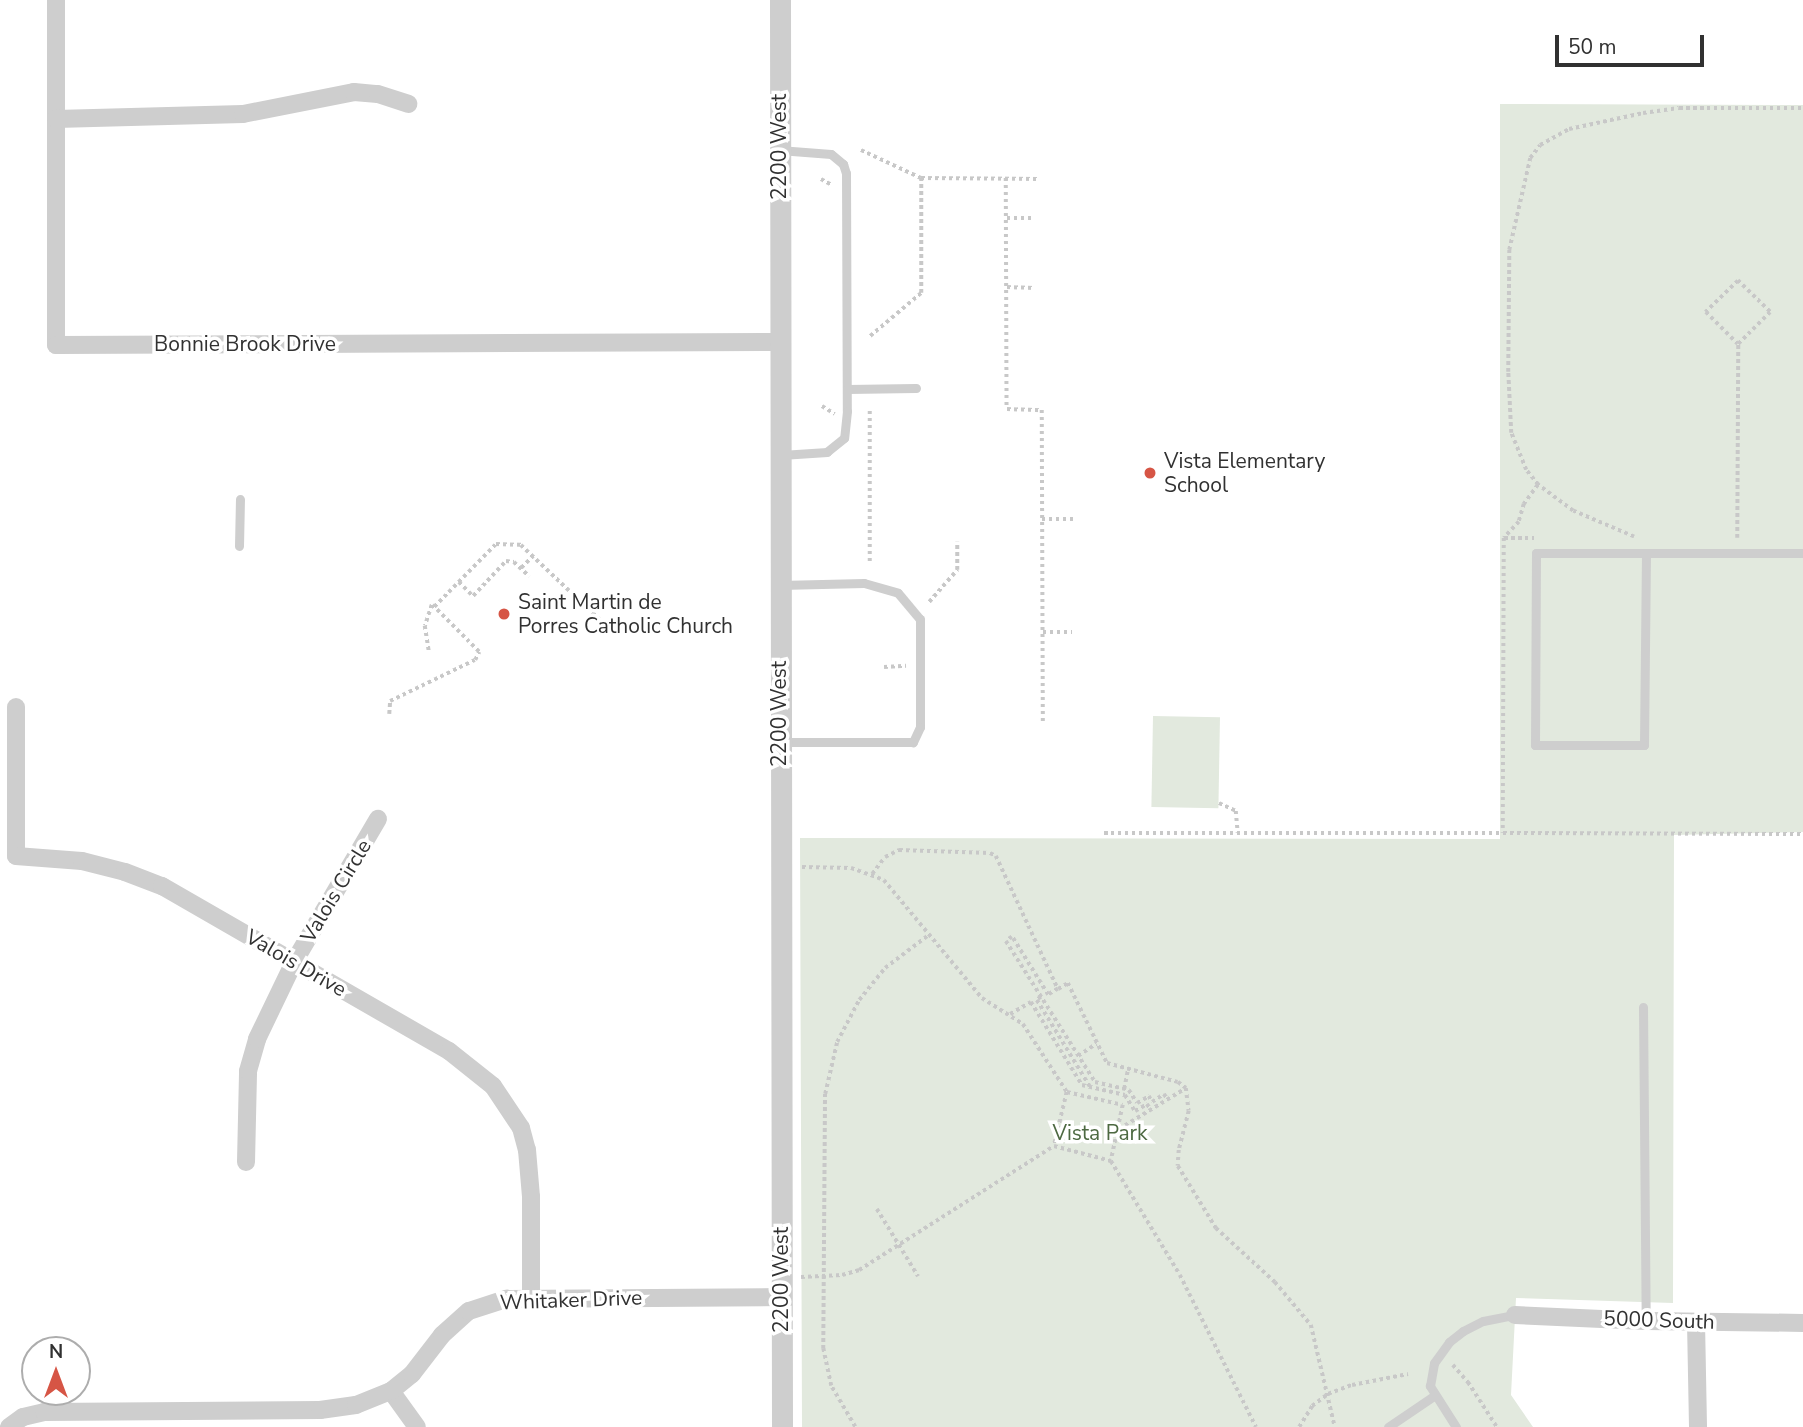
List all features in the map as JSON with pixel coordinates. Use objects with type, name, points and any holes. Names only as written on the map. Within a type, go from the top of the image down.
[{"type":"street","name":"Bonnie Brook Drive","points":[[56,0],[56,345],[779,342]]},
{"type":"street","name":"2200 West","points":[[780,0],[782,1427]]},
{"type":"street","points":[[56,119],[243,114],[354,92],[378,94],[408,104]]},
{"type":"street","name":"Valois Drive","points":[[16,707],[16,856],[82,861],[125,872],[162,886],[449,1051],[493,1086],[520,1128],[527,1150],[531,1197],[531,1298]]},
{"type":"street","name":"Valois Circle","points":[[246,1162],[248,1071],[257,1040],[294,962],[378,819]]},
{"type":"street","name":"Whitaker Drive","points":[[16,1422],[44,1412],[253,1419],[338,1408],[375,1399],[391,1391],[412,1374],[449,1328],[469,1311],[507,1299],[781,1297]]},
{"type":"street","name":"5000 South","points":[[1515,1315],[1646,1321],[1803,1323]]},
{"type":"street","points":[[1696,1322],[1698,1427]]},
{"type":"street","points":[[391,1391],[417,1427]]},
{"type":"lane","points":[[779,150],[831,155],[843,164],[846,173],[847,389],[844,439],[827,452],[779,456]]},
{"type":"lane","points":[[847,389],[916,388]]},
{"type":"lane","points":[[239,546],[240,499]]},
{"type":"lane","points":[[1646,553],[1644,745],[1535,745],[1535,553],[1646,553],[1803,553]]},
{"type":"lane","points":[[779,585],[864,583],[898,593],[920,620],[920,727],[913,742],[779,742]]},
{"type":"lane","points":[[1643,1007],[1646,1321]]},
{"type":"lane","points":[[1456,1427],[1430,1386],[1431,1370],[1449,1342],[1483,1321],[1515,1315]]},
{"type":"lane","points":[[1388,1427],[1435,1395]]},
{"type":"path","points":[[1634,538],[1573,511],[1538,485],[1526,470],[1511,433],[1508,408],[1509,250],[1530,158],[1540,145],[1569,129],[1652,111],[1679,108],[1803,108]]},
{"type":"path","points":[[861,150],[921,178],[1037,179]]},
{"type":"path","points":[[870,336],[921,293],[921,178]]},
{"type":"path","points":[[1006,178],[1007,409],[1042,411],[1043,722]]},
{"type":"path","points":[[821,179],[837,187]]},
{"type":"path","points":[[1007,218],[1034,218]]},
{"type":"path","points":[[1737,538],[1738,344],[1770,312],[1738,281],[1706,312],[1738,344]]},
{"type":"path","points":[[1007,287],[1034,288]]},
{"type":"path","points":[[821,406],[836,415]]},
{"type":"path","points":[[870,411],[870,564]]},
{"type":"path","points":[[1042,519],[1073,519]]},
{"type":"path","points":[[929,602],[957,570],[957,542]]},
{"type":"path","points":[[429,652],[425,637],[428,611],[496,544],[521,545],[613,632]]},
{"type":"path","points":[[520,568],[533,556]]},
{"type":"path","points":[[459,582],[473,596],[506,561],[529,576]]},
{"type":"path","points":[[389,714],[390,701],[475,660],[480,652],[434,607]]},
{"type":"path","points":[[1043,632],[1072,632]]},
{"type":"path","points":[[884,667],[906,667],[906,656]]},
{"type":"path","points":[[1219,803],[1236,811],[1238,833]]},
{"type":"path","points":[[1104,833],[1503,833]]},
{"type":"path","points":[[872,874],[885,857],[899,850],[990,853],[999,861],[1058,989]]},
{"type":"path","points":[[800,867],[851,868],[884,880],[982,998],[1023,1024],[1067,1092],[1123,1105],[1111,1161],[1180,1275],[1256,1427]]},
{"type":"path","points":[[855,1427],[831,1386],[825,1368],[822,1122],[825,1094],[837,1042],[871,983],[885,968],[930,934]]},
{"type":"path","points":[[1168,1100],[1164,1094],[1152,1102],[1149,1096],[1137,1103],[1129,1090],[1095,1082],[1006,941],[1012,937],[1048,995],[1068,984],[1107,1063],[1178,1082],[1186,1088],[1189,1111],[1177,1156],[1179,1170],[1216,1228],[1275,1282],[1308,1321],[1335,1427]]},
{"type":"path","points":[[1041,997],[1037,1000],[1091,1088]]},
{"type":"path","points":[[1010,1014],[1031,1002],[1082,1086],[1125,1095],[1135,1111],[1147,1104],[1151,1110]]},
{"type":"path","points":[[1078,1056],[1096,1044]]},
{"type":"path","points":[[1124,1089],[1128,1069]]},
{"type":"path","points":[[1118,1129],[1186,1088]]},
{"type":"path","points":[[800,1277],[850,1274],[1054,1146],[1067,1092]]},
{"type":"path","points":[[1054,1146],[1111,1161]]},
{"type":"path","points":[[877,1209],[918,1276]]},
{"type":"path","points":[[1452,1365],[1468,1382],[1497,1427]]},
{"type":"path","points":[[1299,1427],[1312,1406],[1328,1394],[1352,1385],[1408,1374]]},
{"type":"green space","name":"Vista Park","points":[[1500,104],[1803,105],[1803,832],[1674,835],[1673,1303],[1516,1298],[1511,1395],[1533,1427],[802,1427],[800,838],[1500,839]]},
{"type":"green space","points":[[1153,716],[1220,717],[1218,808],[1151,807]]},
{"type":"place","name":"Vista Elementary School","points":[[1150,473]]},
{"type":"place","name":"Saint Martin de Porres Catholic Church","points":[[504,614]]}]
